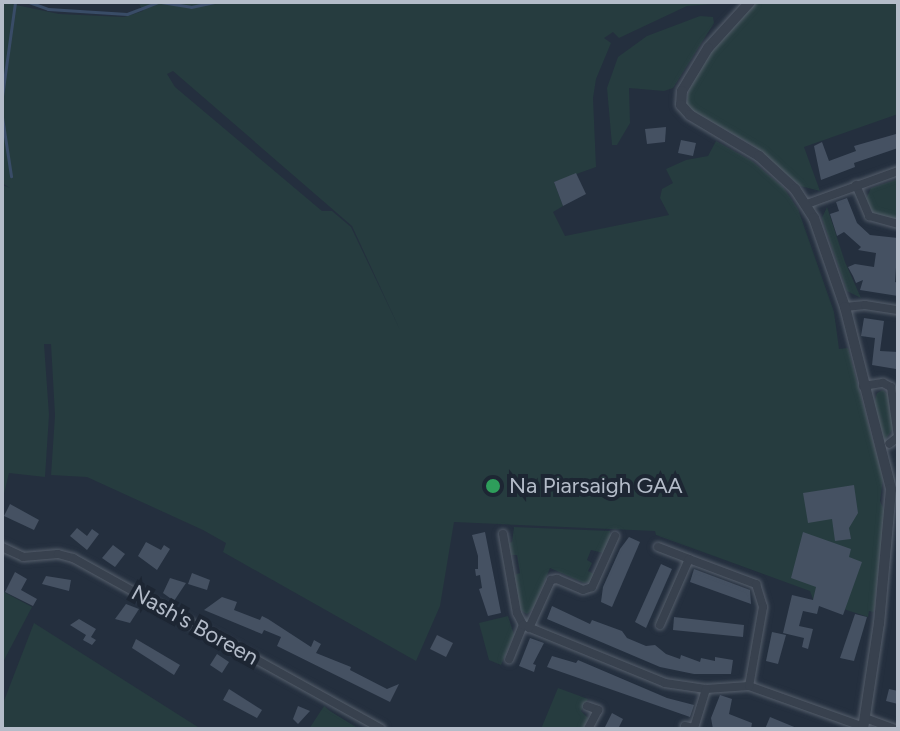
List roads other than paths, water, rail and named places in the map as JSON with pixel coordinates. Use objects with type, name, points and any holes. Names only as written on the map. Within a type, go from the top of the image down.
[{"type":"street","points":[[750,2],[708,48],[682,91],[681,105],[690,115],[759,156],[807,204],[845,307],[863,386],[894,489],[864,725]]},
{"type":"street","points":[[807,204],[898,171]]},
{"type":"street","points":[[856,185],[870,217],[898,224]]},
{"type":"street","points":[[845,307],[870,305],[898,310]]},
{"type":"street","points":[[863,386],[883,383],[891,387],[898,437],[889,444]]},
{"type":"street","points":[[503,534],[517,613],[526,626],[665,683],[706,689],[749,686],[864,725],[895,729]]},
{"type":"street","points":[[509,659],[551,580],[589,589],[599,561],[615,536]]},
{"type":"street","name":"Nash's Boreen","points":[[2,547],[23,557],[58,554],[73,558],[381,729]]},
{"type":"street","points":[[658,547],[759,588],[763,607],[749,686]]},
{"type":"street","points":[[660,625],[676,602],[689,559]]},
{"type":"street","points":[[685,726],[694,728],[706,689]]},
{"type":"street","points":[[587,706],[598,710],[588,729]]},
{"type":"waterway","points":[[2,96],[15,2]]},
{"type":"waterway","points":[[29,2],[48,9],[127,14],[158,2]]},
{"type":"waterway","points":[[161,2],[191,7],[215,2]]},
{"type":"waterway","points":[[2,117],[11,176]]},
{"type":"place","name":"Na Piarsaigh GAA","points":[[493,486]]}]
